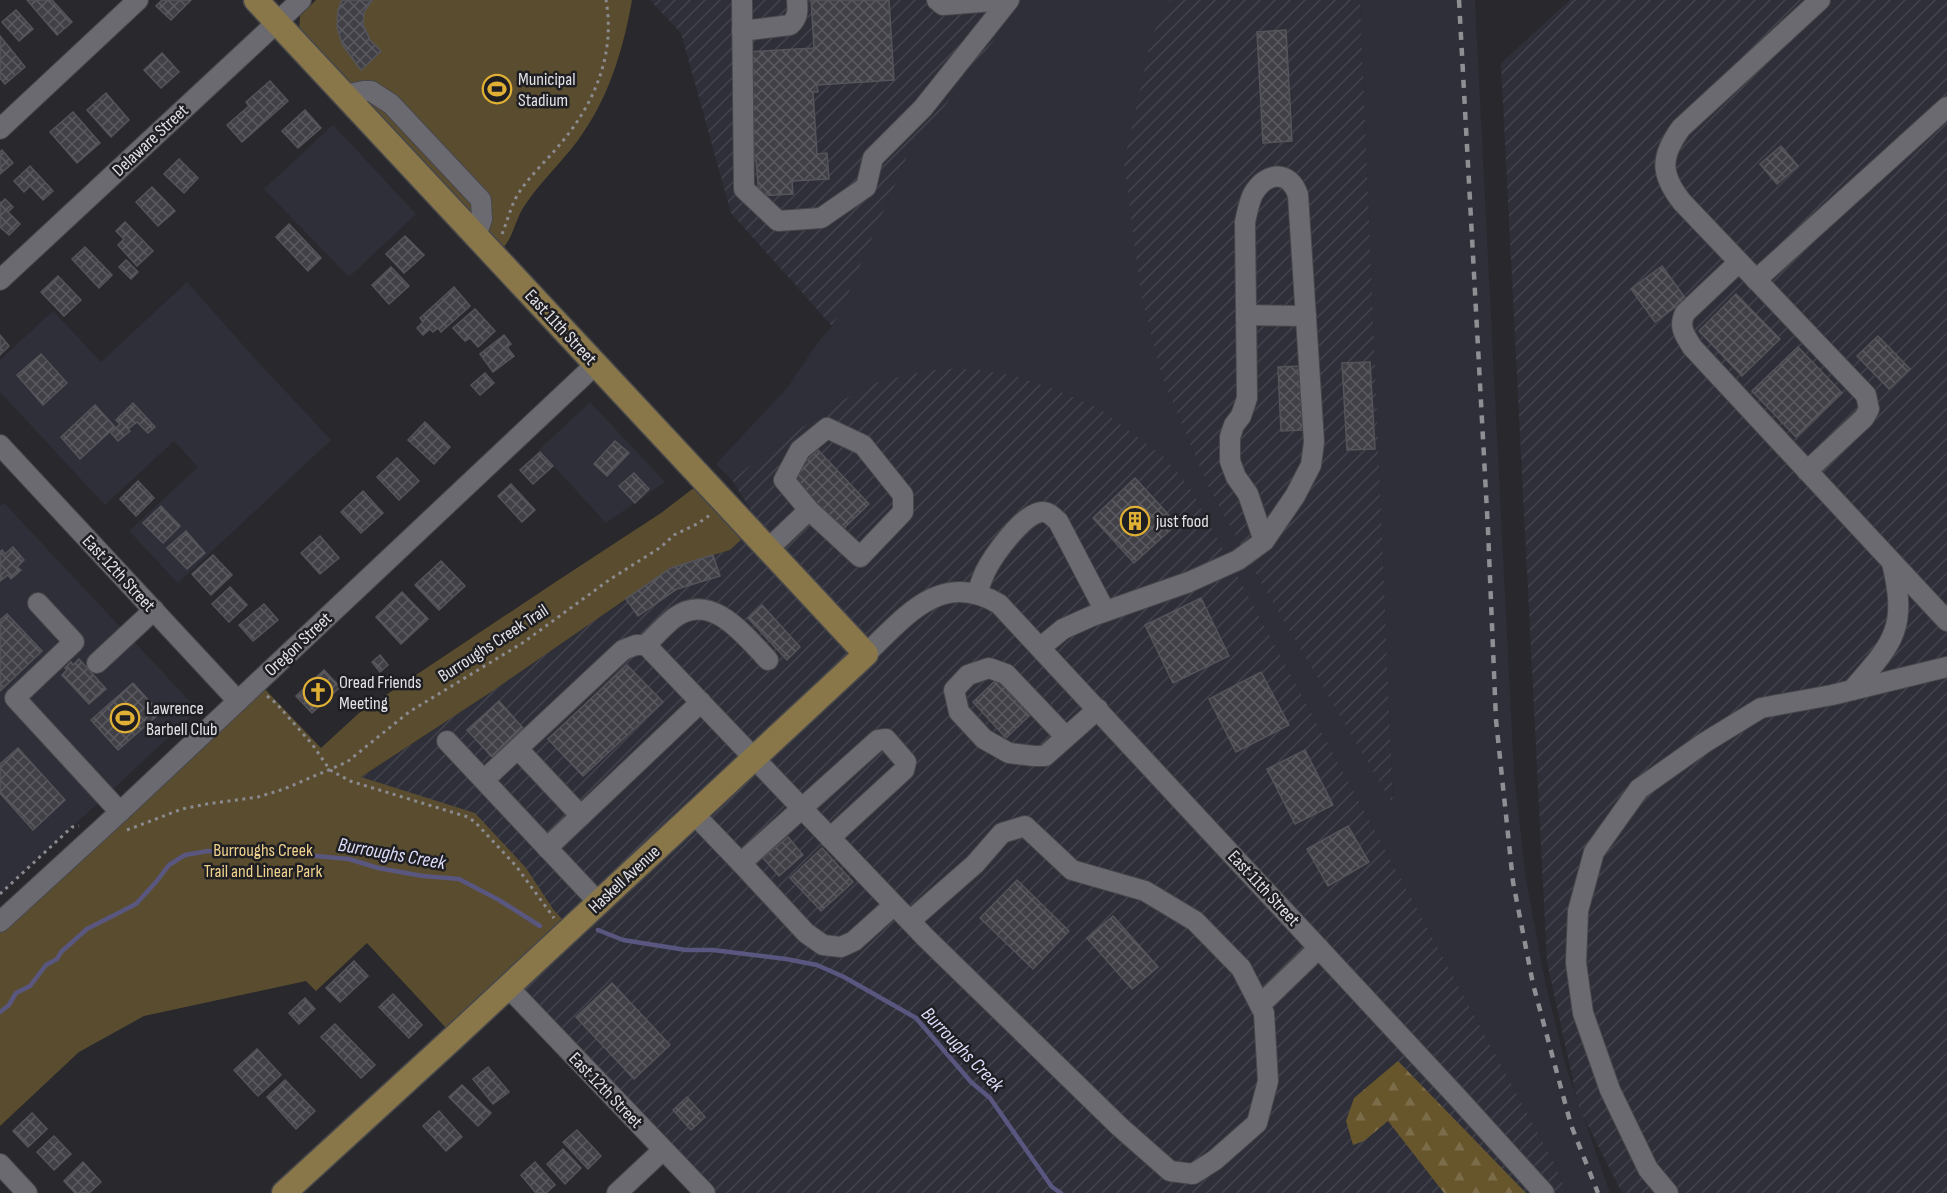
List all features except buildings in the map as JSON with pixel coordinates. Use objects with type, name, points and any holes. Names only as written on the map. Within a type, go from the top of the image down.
[{"type":"main road","name":"East 11th Street","points":[[256,0],[866,654]]},
{"type":"main road","name":"Haskell Avenue","points":[[284,1193],[866,654]]},
{"type":"street","points":[[0,129],[138,0]]},
{"type":"street","name":"Delaware Street","points":[[0,280],[301,0]]},
{"type":"street","points":[[742,0],[744,189],[778,221],[821,218],[866,187],[873,158],[923,108],[1008,0]]},
{"type":"street","points":[[742,31],[790,25],[798,14],[797,0]]},
{"type":"street","points":[[937,0],[943,4],[1008,0]]},
{"type":"street","points":[[1807,471],[1864,418],[1869,409],[1866,395],[1682,202],[1670,187],[1666,171],[1667,155],[1672,141],[1682,128],[1820,0]]},
{"type":"street","points":[[1756,280],[1947,107]]},
{"type":"street","points":[[1041,647],[1063,629],[1105,611],[1189,582],[1238,560],[1263,541],[1295,496],[1311,465],[1314,441],[1298,195],[1290,180],[1282,176],[1273,177],[1261,185],[1253,195],[1245,222],[1247,398],[1230,437],[1230,461],[1236,477],[1248,494],[1263,541]]},
{"type":"street","points":[[1739,262],[1685,313],[1681,322],[1683,332],[1692,347],[1947,621]]},
{"type":"street","points":[[1246,315],[1306,316]]},
{"type":"street","name":"Oregon Street","points":[[0,922],[122,822],[238,701],[596,364]]},
{"type":"street","points":[[827,428],[863,445],[903,495],[903,512],[860,557],[809,510],[784,480],[800,450],[827,428]]},
{"type":"street","name":"East 12th Street","points":[[0,446],[238,701]]},
{"type":"street","points":[[768,549],[809,510]]},
{"type":"street","points":[[977,594],[986,571],[1011,534],[1031,516],[1041,512],[1048,513],[1058,521],[1105,611]]},
{"type":"street","points":[[1852,690],[1884,654],[1898,623],[1900,607],[1891,561]]},
{"type":"street","name":"Haskell Avenue","points":[[866,654],[930,598],[946,593],[977,594]]},
{"type":"street","name":"East 11th Street","points":[[977,594],[999,604],[1041,647],[1544,1193]]},
{"type":"street","points":[[38,603],[74,642],[15,698],[122,822]]},
{"type":"street","points":[[97,663],[154,610]]},
{"type":"street","points":[[484,780],[623,650],[636,645],[646,645],[676,617],[692,610],[711,611],[726,618],[768,660]]},
{"type":"street","points":[[646,645],[894,905],[910,921],[1120,1127],[1170,1171],[1193,1174],[1215,1160],[1257,1123],[1268,1081],[1264,1013],[1241,968],[1195,921],[1144,891],[1072,870],[1025,826],[1002,833],[975,864],[910,921]]},
{"type":"street","points":[[1668,1193],[1648,1169],[1615,1100],[1583,1013],[1576,963],[1578,911],[1594,852],[1639,789],[1704,743],[1761,708],[1852,690],[1947,667]]},
{"type":"street","points":[[1066,737],[1006,674],[989,668],[968,675],[954,690],[959,712],[984,739],[1009,753],[1045,756],[1098,709]]},
{"type":"street","points":[[547,848],[701,702]]},
{"type":"street","points":[[741,863],[878,741],[886,739],[906,762],[904,770],[830,838]]},
{"type":"street","points":[[447,741],[599,903]]},
{"type":"street","points":[[518,749],[581,816]]},
{"type":"street","points":[[694,814],[806,933],[823,945],[841,947],[854,941],[894,905]]},
{"type":"street","points":[[1260,1005],[1319,948]]},
{"type":"street","name":"East 12th Street","points":[[508,987],[705,1193]]},
{"type":"street","points":[[617,1193],[663,1150]]},
{"type":"street","points":[[0,1164],[27,1193]]},
{"type":"path","points":[[500,238],[516,198],[530,177],[569,134],[596,89],[607,44],[606,0]]},
{"type":"path","name":"Burroughs Creek Trail","points":[[122,822],[219,802],[258,797],[284,789],[347,762],[409,712],[524,642],[609,580],[711,514]]},
{"type":"path","points":[[255,685],[276,703],[312,744],[330,770],[350,782],[468,817],[475,822],[522,873],[555,919]]},
{"type":"path","points":[[0,894],[72,827],[84,826]]},
{"type":"shaded area","points":[[650,0],[1028,0],[997,36],[907,157],[832,326],[731,213],[681,33]]},
{"type":"shaded area","points":[[1022,0],[1170,0],[1152,36],[1141,295],[1162,377],[1208,486],[1260,581],[1393,803],[1360,0],[1475,0],[1514,774],[1526,879],[1545,981],[1566,1067],[1610,1193],[1567,1193],[1554,1163],[1190,488],[1100,409],[1054,389],[1015,376],[875,383],[822,413],[732,480],[716,464],[788,387],[816,345],[832,326],[907,157]]},
{"type":"shaded area","points":[[1170,0],[1360,0],[1393,805],[1260,581],[1208,486],[1162,377],[1141,295],[1124,162],[1152,36]]},
{"type":"shaded area","points":[[1570,0],[1947,0],[1947,1193],[1622,1193],[1579,1108],[1547,962],[1501,63]]},
{"type":"shaded area","points":[[333,125],[416,214],[349,277],[264,189]]},
{"type":"shaded area","points":[[187,282],[331,440],[178,583],[129,531],[198,467],[174,441],[105,505],[0,392],[0,360],[53,311],[101,362]]},
{"type":"shaded area","points":[[942,369],[974,369],[1015,376],[1054,389],[1100,409],[1164,457],[1190,488],[1554,1163],[1567,1193],[713,1193],[507,972],[563,920],[553,909],[360,778],[491,692],[671,568],[730,550],[759,523],[732,480],[815,418],[875,383]]},
{"type":"shaded area","points":[[590,402],[665,482],[606,523],[539,450]]},
{"type":"shaded area","points":[[4,503],[198,710],[0,894],[0,506]]},
{"type":"green space","points":[[316,0],[632,0],[615,69],[593,118],[525,205],[502,249],[299,31],[300,16]]},
{"type":"green space","name":"Burroughs Creek Trail and Linear Park","points":[[695,487],[743,538],[730,550],[671,568],[491,692],[361,777],[475,813],[526,868],[563,920],[446,1028],[367,943],[316,991],[306,981],[144,1016],[79,1052],[0,1126],[0,931],[263,687],[321,748],[359,713],[661,513]]},
{"type":"green space","points":[[1398,1061],[1526,1193],[1444,1193],[1388,1121],[1364,1141],[1353,1145],[1346,1121],[1354,1098]]},
{"type":"waterway","name":"Burroughs Creek","points":[[0,1012],[9,1005],[16,993],[30,986],[46,965],[57,959],[61,952],[87,929],[136,904],[169,865],[185,855],[208,851],[223,852],[236,849],[349,859],[378,868],[423,876],[459,879],[499,900],[540,926]]},
{"type":"waterway","name":"Burroughs Creek","points":[[598,930],[623,940],[686,950],[713,950],[786,959],[817,965],[844,977],[916,1018],[971,1082],[990,1098],[1052,1187],[1061,1193]]},
{"type":"railway","points":[[1459,0],[1496,720],[1513,882],[1533,984],[1571,1125],[1598,1193]]},
{"type":"place","name":"Municipal Stadium","points":[[497,89]]},
{"type":"place","name":"just food","points":[[1135,521]]},
{"type":"place","name":"Oread Friends Meeting","points":[[318,692]]},
{"type":"place","name":"Lawrence Barbell Club","points":[[125,718]]}]
